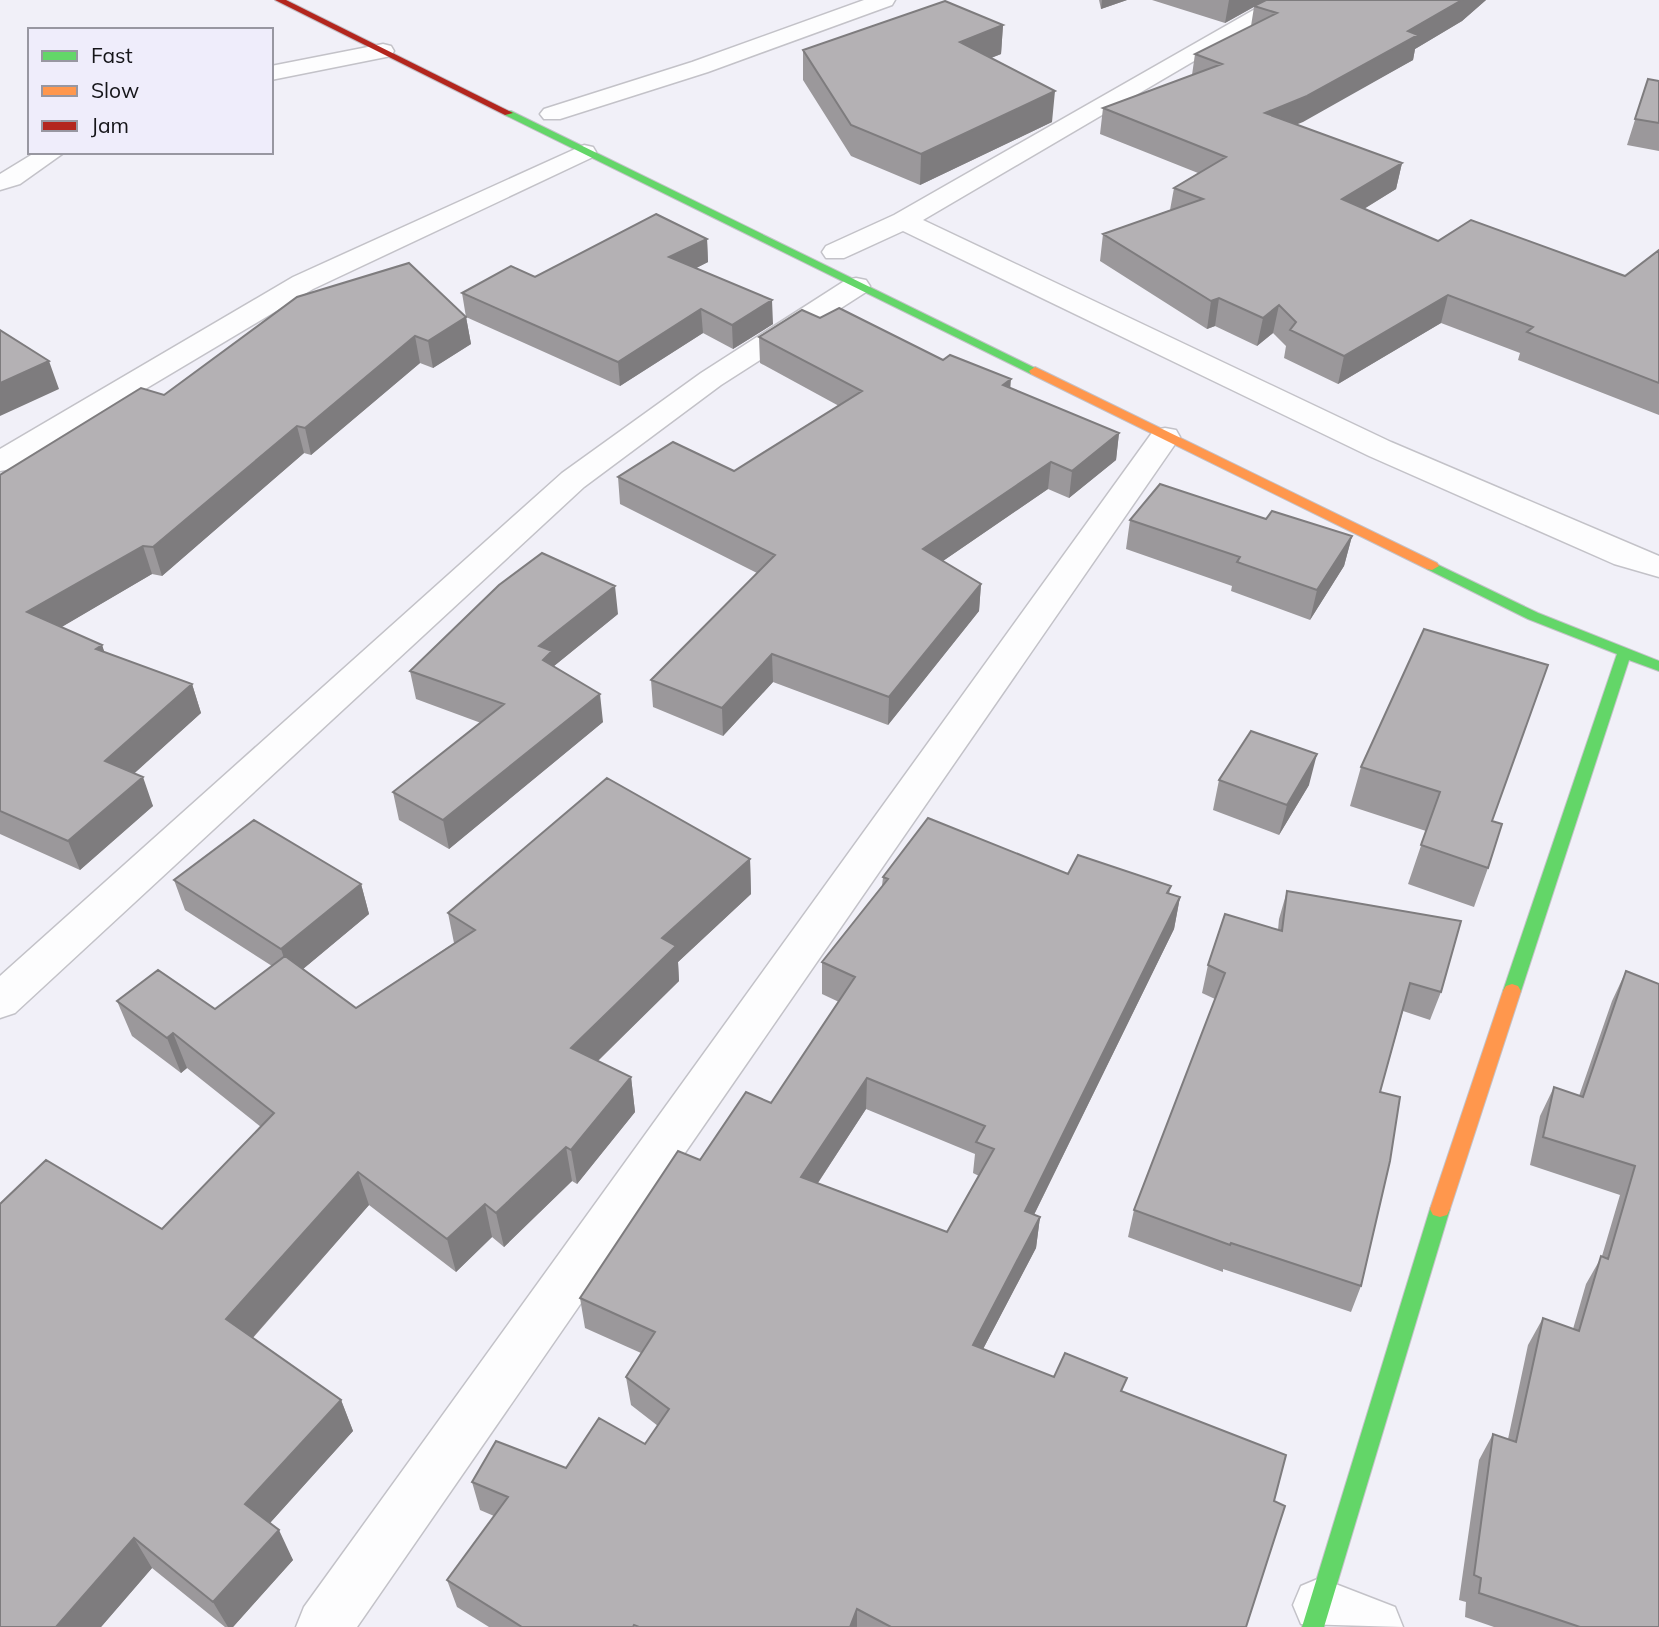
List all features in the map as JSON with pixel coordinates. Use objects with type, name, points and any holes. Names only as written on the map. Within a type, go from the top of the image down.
[{"type":"main road","points":[[279,0],[383,51],[580,139],[858,275],[1166,437],[1533,616],[1659,666]]},
{"type":"main road","points":[[546,111],[580,139]]},
{"type":"main road","points":[[829,249],[858,275]]},
{"type":"main road","points":[[1317,1616],[1433,1232],[1624,654]]},
{"type":"street","points":[[546,111],[700,67],[884,0]]},
{"type":"street","points":[[829,249],[903,220],[1287,0]]},
{"type":"street","points":[[273,73],[383,51]]},
{"type":"street","points":[[0,462],[303,283],[580,139]]},
{"type":"street","points":[[4,180],[50,154]]},
{"type":"street","points":[[903,220],[1380,449],[1626,557],[1659,567]]},
{"type":"street","points":[[0,1001],[573,480],[858,275]]},
{"type":"street","points":[[324,1627],[1166,437]]},
{"type":"street","points":[[1317,1616],[1376,1627]]},
{"type":"building","points":[[1266,0],[1462,0],[1408,31],[1418,35],[1307,96],[1265,113],[1402,163],[1342,199],[1438,241],[1471,220],[1625,276],[1659,250],[1659,383],[1527,332],[1533,327],[1448,295],[1344,356],[1290,330],[1296,322],[1279,305],[1263,318],[1219,298],[1211,301],[1103,234],[1203,199],[1174,188],[1226,157],[1103,108],[1222,64],[1195,54],[1277,13],[1254,6]]},
{"type":"building","points":[[945,1],[1003,25],[960,42],[1055,91],[921,154],[851,125],[803,50]]},
{"type":"building","points":[[1648,79],[1659,81],[1659,123],[1635,119]]},
{"type":"building","points":[[656,214],[707,239],[669,257],[772,300],[732,325],[701,309],[618,362],[462,293],[511,266],[535,277]]},
{"type":"building","points":[[409,263],[466,317],[428,341],[415,336],[305,428],[297,426],[153,547],[143,546],[27,612],[102,645],[96,649],[192,684],[105,761],[143,777],[68,841],[0,811],[0,475],[141,388],[164,395],[297,297]]},
{"type":"building","points":[[839,308],[943,360],[950,355],[1011,379],[1003,385],[1119,433],[1072,471],[1051,462],[923,549],[981,584],[889,697],[772,654],[722,708],[651,680],[775,555],[618,477],[673,442],[734,471],[862,391],[759,337],[802,310],[820,318]]},
{"type":"building","points":[[0,330],[49,361],[0,383]]},
{"type":"building","points":[[1160,484],[1266,519],[1272,511],[1352,536],[1317,590],[1237,562],[1240,557],[1130,520]]},
{"type":"building","points":[[542,553],[615,586],[539,646],[552,651],[543,660],[600,694],[443,820],[393,792],[504,704],[410,671],[499,585]]},
{"type":"building","points":[[1424,629],[1548,665],[1492,821],[1502,824],[1488,868],[1421,845],[1440,792],[1361,767]]},
{"type":"building","points":[[1251,731],[1317,754],[1287,805],[1219,780]]},
{"type":"building","points":[[607,778],[750,859],[662,938],[676,946],[571,1048],[631,1077],[571,1150],[566,1147],[496,1213],[485,1204],[447,1239],[358,1172],[226,1319],[341,1400],[245,1504],[279,1530],[213,1602],[134,1538],[56,1627],[0,1627],[0,1204],[46,1160],[162,1229],[274,1113],[173,1033],[167,1038],[117,1001],[158,970],[215,1009],[285,956],[356,1008],[475,930],[448,913]]},
{"type":"building","points":[[928,818],[1068,874],[1078,855],[1171,886],[1167,893],[1180,897],[1025,1211],[1040,1217],[973,1345],[1054,1377],[1065,1353],[1127,1378],[1121,1391],[1286,1455],[1274,1501],[1285,1506],[1246,1627],[891,1627],[857,1609],[850,1627],[522,1627],[447,1580],[508,1497],[472,1482],[496,1441],[566,1468],[599,1418],[645,1444],[669,1409],[626,1377],[655,1332],[580,1298],[678,1151],[700,1160],[746,1092],[771,1103],[855,977],[822,962],[888,879],[883,877]],"holes":[[[867,1078],[985,1126],[976,1142],[994,1149],[947,1232],[801,1177]]]},
{"type":"building","points":[[254,820],[361,884],[281,949],[174,880]]},
{"type":"building","points":[[1287,891],[1461,921],[1441,992],[1410,983],[1380,1092],[1400,1097],[1390,1161],[1361,1286],[1231,1243],[1230,1245],[1134,1210],[1225,973],[1208,965],[1225,914],[1282,931]]},
{"type":"building","points":[[1626,971],[1659,984],[1659,1627],[1580,1627],[1479,1593],[1481,1578],[1474,1575],[1493,1434],[1516,1442],[1543,1318],[1579,1331],[1601,1256],[1608,1259],[1635,1166],[1543,1137],[1554,1087],[1583,1097]]},
{"type":"traffic: fast","points":[[508,113],[1035,371]]},
{"type":"traffic: fast","points":[[1432,566],[1533,616],[1659,666]]},
{"type":"traffic: fast","points":[[1512,991],[1624,654]]},
{"type":"traffic: fast","points":[[1313,1627],[1440,1209]]},
{"type":"traffic: slow","points":[[1035,371],[1432,566]]},
{"type":"traffic: slow","points":[[1440,1209],[1512,991]]},
{"type":"traffic: jam","points":[[279,0],[508,113]]}]
